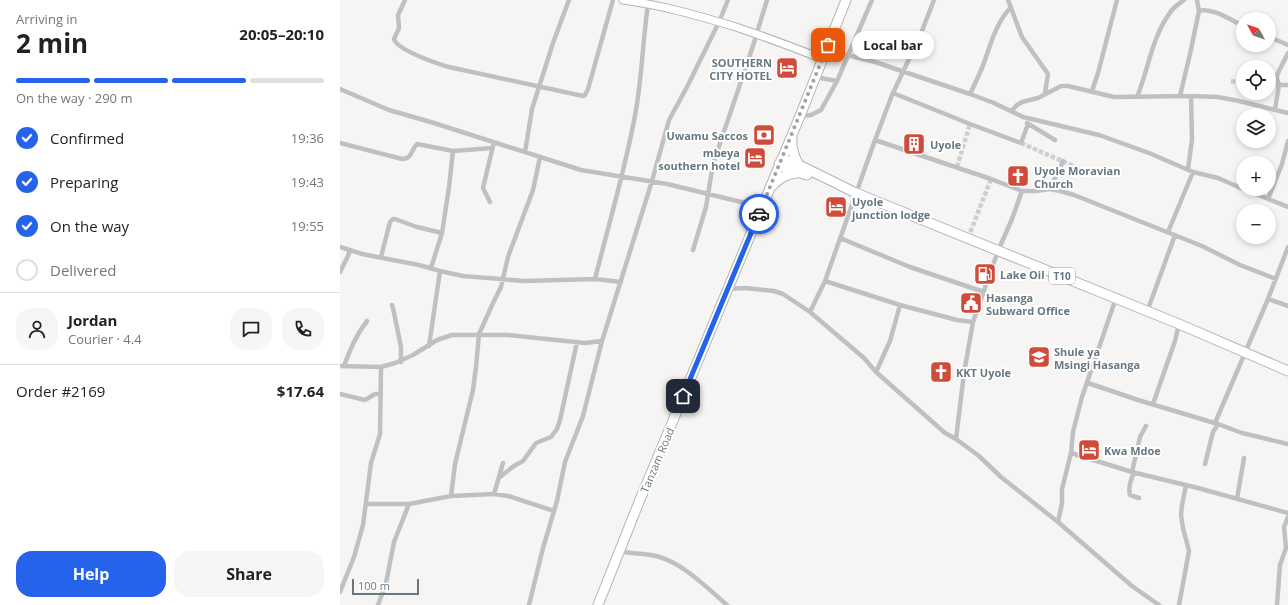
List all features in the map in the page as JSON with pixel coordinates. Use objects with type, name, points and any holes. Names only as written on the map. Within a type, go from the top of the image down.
[{"type":"highway","name":"Tanzam Road","points":[[598,605],[727,289],[800,116],[846,0]]},
{"type":"highway","points":[[768,191],[781,178],[800,170],[792,148],[792,134]]},
{"type":"highway","name":"T10","points":[[780,162],[787,169],[800,170],[832,181],[856,193],[1116,298],[1147,312],[1180,324],[1288,371]]},
{"type":"street","points":[[405,0],[398,15],[399,28],[394,39],[395,43],[434,62],[583,96],[588,89],[613,0]]},
{"type":"street","points":[[525,152],[529,120],[553,43],[569,0]]},
{"type":"street","points":[[623,0],[648,2],[719,22],[785,44],[822,59]]},
{"type":"street","points":[[529,605],[554,511],[565,462],[583,416],[602,341],[652,181],[668,120],[687,87],[719,22],[728,0]]},
{"type":"street","points":[[693,250],[705,213],[713,164],[767,0]]},
{"type":"street","points":[[800,116],[820,110],[837,81],[872,0]]},
{"type":"street","points":[[810,312],[824,281],[893,93],[920,36],[934,0]]},
{"type":"street","points":[[1008,0],[1022,37],[1048,74],[1045,93]]},
{"type":"street","points":[[1092,91],[1117,0]]},
{"type":"street","points":[[1137,97],[1150,56],[1162,26],[1172,9],[1184,0]]},
{"type":"street","points":[[1180,96],[1199,11],[1196,0]]},
{"type":"street","points":[[595,279],[622,176],[638,96],[648,2]]},
{"type":"street","points":[[970,94],[994,35],[1004,14],[1011,7]]},
{"type":"street","points":[[1199,11],[1212,11],[1236,23]]},
{"type":"street","points":[[1276,40],[1288,45]]},
{"type":"street","points":[[1275,108],[1279,86],[1277,75],[1288,53]]},
{"type":"street","points":[[847,55],[875,62],[970,94],[994,103],[1023,117],[1099,135],[1149,153],[1194,172],[1218,178],[1236,186]]},
{"type":"street","points":[[815,77],[837,81]]},
{"type":"street","points":[[1279,86],[1288,85]]},
{"type":"street","points":[[1011,111],[1017,104],[1038,98],[1045,93],[1065,86],[1114,97],[1214,96],[1271,108]]},
{"type":"street","points":[[340,89],[389,110],[581,170],[652,181],[762,207]]},
{"type":"street","points":[[893,93],[1021,143],[1028,124]]},
{"type":"street","points":[[1188,169],[1192,140],[1191,96]]},
{"type":"street","points":[[1276,109],[1288,113]]},
{"type":"street","points":[[1023,117],[1028,124],[1055,140]]},
{"type":"street","points":[[875,140],[1022,191],[1050,189],[1074,195],[1202,246],[1240,265],[1276,279]]},
{"type":"street","points":[[1268,199],[1282,164],[1288,141]]},
{"type":"street","points":[[490,202],[483,188],[494,142]]},
{"type":"street","points":[[340,143],[402,159],[409,157],[417,144],[453,151],[492,148]]},
{"type":"street","points":[[431,268],[442,233],[453,151]]},
{"type":"street","points":[[451,496],[455,464],[473,390],[479,334],[504,279],[508,257],[533,190],[540,157]]},
{"type":"street","points":[[1050,189],[1063,161]]},
{"type":"street","points":[[1168,232],[1194,172]]},
{"type":"street","points":[[956,439],[964,373],[973,322],[998,251],[1022,191]]},
{"type":"street","points":[[1260,196],[1288,207]]},
{"type":"street","points":[[381,257],[390,222],[393,219],[442,233]]},
{"type":"street","points":[[1147,312],[1175,235]]},
{"type":"street","points":[[840,238],[910,267],[984,292]]},
{"type":"street","points":[[340,247],[463,276],[524,280],[595,279],[621,282]]},
{"type":"street","points":[[1205,464],[1216,423],[1288,247]]},
{"type":"street","points":[[340,272],[350,250]]},
{"type":"street","points":[[429,346],[440,271]]},
{"type":"street","points":[[824,281],[900,305],[957,320],[973,322]]},
{"type":"street","points":[[727,289],[745,288],[774,291],[783,294],[810,312],[864,358],[876,372],[945,433],[979,456],[1001,477],[1058,522],[1132,586],[1159,605]]},
{"type":"street","points":[[1058,522],[1062,503],[1062,488],[1071,453],[1073,432],[1078,412],[1116,298]]},
{"type":"street","points":[[1268,299],[1288,306]]},
{"type":"street","points":[[392,305],[401,347],[401,362]]},
{"type":"street","points":[[876,372],[890,341],[900,305]]},
{"type":"street","points":[[367,322],[358,333],[342,366],[381,367],[401,362],[445,337],[452,335],[507,335],[593,343],[602,341]]},
{"type":"street","points":[[1153,404],[1180,324]]},
{"type":"street","points":[[500,477],[523,461],[534,444],[549,439],[556,432],[577,342]]},
{"type":"street","points":[[340,592],[354,557],[363,525],[371,463],[380,434],[381,367]]},
{"type":"street","points":[[1088,383],[1216,423],[1242,433],[1288,444]]},
{"type":"street","points":[[340,394],[365,400],[375,394],[381,394]]},
{"type":"street","points":[[1139,498],[1132,497],[1129,492],[1140,437],[1146,426]]},
{"type":"street","points":[[1071,453],[1133,472],[1288,513]]},
{"type":"street","points":[[1237,499],[1244,458]]},
{"type":"street","points":[[494,494],[503,464]]},
{"type":"street","points":[[1179,605],[1189,551],[1181,515],[1186,485]]},
{"type":"street","points":[[366,504],[409,504],[451,496],[494,494],[508,496],[554,511]]},
{"type":"street","points":[[378,605],[386,583],[394,542],[409,504]]},
{"type":"street","points":[[1277,605],[1280,565],[1286,548],[1284,526],[1288,516]]},
{"type":"street","points":[[619,552],[656,556],[673,563],[703,584],[727,605]]},
{"type":"tunnel","points":[[1231,81],[1236,82]]},
{"type":"tunnel","points":[[957,167],[970,124]]},
{"type":"tunnel","points":[[1021,143],[1085,171]]},
{"type":"tunnel","points":[[968,238],[991,179]]},
{"type":"way so far","points":[[759,214],[828,45]]},
{"type":"place","name":"Local bar","points":[[828,45]]},
{"type":"place","name":"SOUTHERN CITY HOTEL","points":[[787,68]]},
{"type":"place","name":"Uwamu Saccos","points":[[764,135]]},
{"type":"place","name":"Uyole","points":[[914,144]]},
{"type":"place","name":"mbeya southern hotel","points":[[755,158]]},
{"type":"place","name":"Uyole Moravian Church","points":[[1018,176]]},
{"type":"place","name":"Uyole junction lodge","points":[[836,207]]},
{"type":"place","name":"Lake Oil","points":[[985,274]]},
{"type":"place","name":"Hasanga Subward Office","points":[[971,303]]},
{"type":"place","name":"Shule ya Msingi Hasanga","points":[[1039,357]]},
{"type":"place","name":"KKT Uyole","points":[[941,372]]},
{"type":"place","name":"Kwa Mdoe","points":[[1089,450]]},
{"type":"route","points":[[683,396],[759,214]]}]
